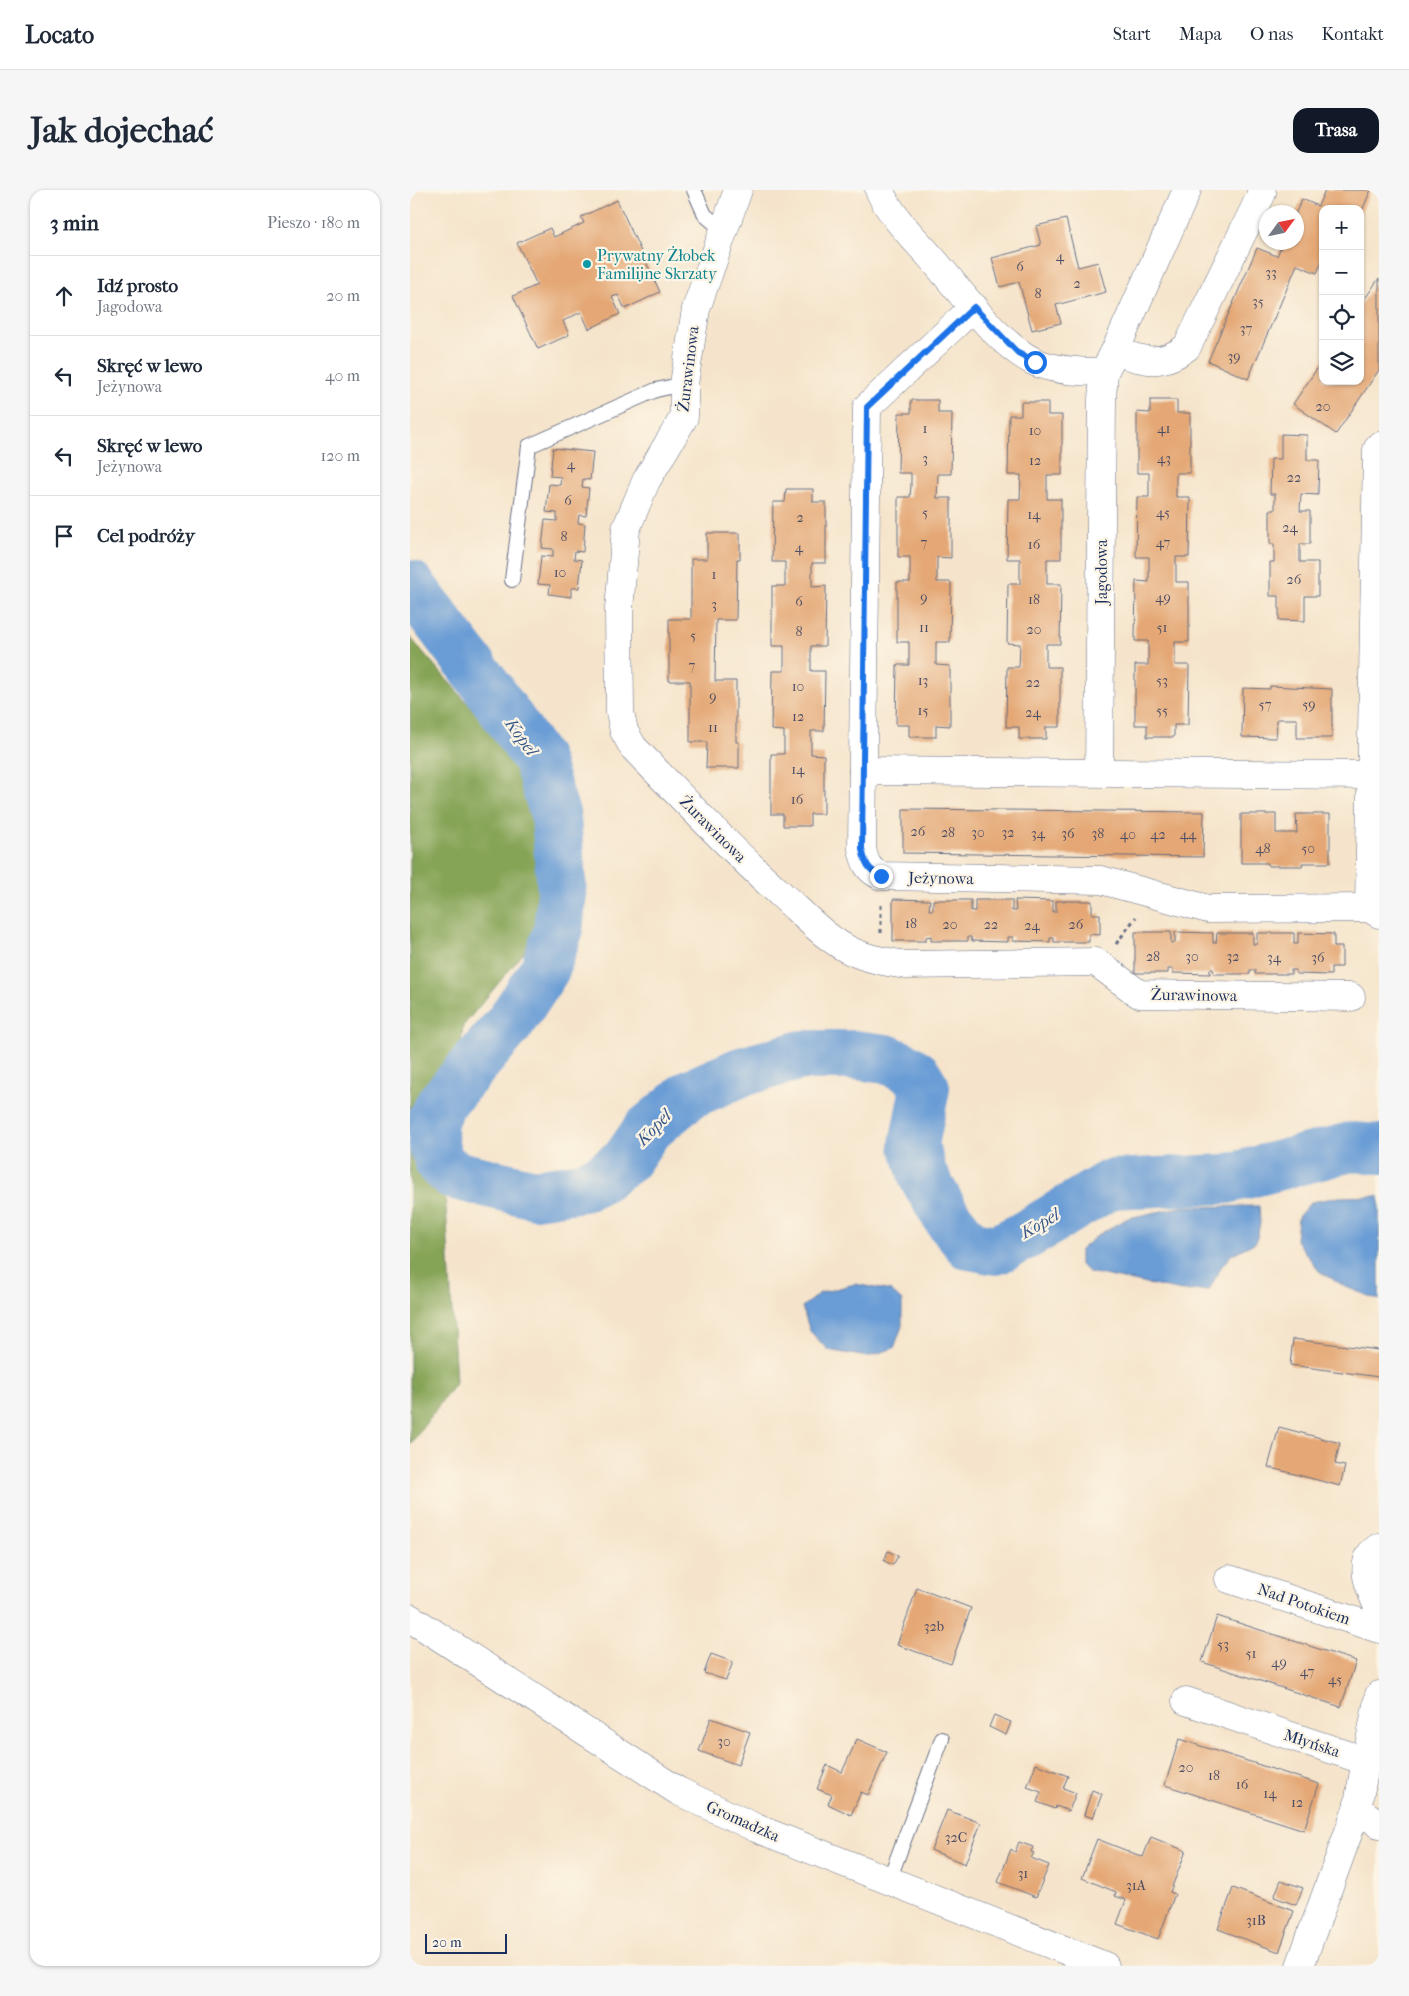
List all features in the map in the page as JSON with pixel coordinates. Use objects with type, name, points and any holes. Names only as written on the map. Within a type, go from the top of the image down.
[{"type":"street","name":"Żurawinowa","points":[[738,190],[696,309],[684,384],[684,417],[646,481],[626,528],[619,609],[620,712],[624,730],[633,747],[735,852],[816,926],[850,951],[880,961],[906,965],[1096,962],[1139,994],[1351,997]]},
{"type":"street","points":[[879,190],[891,212],[974,307],[1018,353],[1035,362],[1074,372],[1109,362],[1160,360],[1175,355],[1187,347],[1265,191]]},
{"type":"street","name":"Jagodowa","points":[[1099,772],[1102,409],[1109,362],[1187,190]]},
{"type":"street","points":[[881,876],[871,871],[864,862],[862,849],[867,407],[974,307]]},
{"type":"street","points":[[1374,911],[1377,450],[1379,446]]},
{"type":"street","points":[[863,771],[1099,772],[1376,777]]},
{"type":"street","name":"Jeżynowa","points":[[881,876],[1101,880],[1208,910],[1374,911]]},
{"type":"street","points":[[1379,1547],[1370,1555],[1366,1569],[1369,1584],[1379,1610]]},
{"type":"street","name":"Nad Potokiem","points":[[1229,1579],[1379,1629]]},
{"type":"street","name":"Gromadzka","points":[[410,1618],[678,1791],[756,1828],[1105,1966]]},
{"type":"street","points":[[1300,1966],[1357,1809],[1379,1695]]},
{"type":"street","name":"Młyńska","points":[[1186,1701],[1366,1761]]},
{"type":"street","points":[[1357,1809],[1379,1824]]},
{"type":"lane","points":[[694,190],[705,215],[723,230]]},
{"type":"lane","points":[[512,580],[528,446],[656,390],[684,384]]},
{"type":"lane","points":[[889,1880],[942,1739]]},
{"type":"path","points":[[880,961],[881,876]]},
{"type":"path","points":[[1100,966],[1152,894]]},
{"type":"green space","points":[[410,637],[535,781],[555,915],[463,1026],[445,1188],[456,1382],[410,1445]]},
{"type":"water","points":[[1379,1196],[1379,1300],[1346,1287],[1319,1271],[1296,1240],[1298,1217],[1311,1202],[1339,1197]]},
{"type":"water","points":[[1259,1206],[1260,1223],[1256,1242],[1231,1255],[1221,1267],[1209,1290],[1182,1291],[1089,1272],[1080,1265],[1080,1250],[1098,1235],[1128,1218],[1181,1207]]},
{"type":"water","points":[[855,1284],[891,1291],[902,1301],[902,1326],[894,1348],[867,1357],[828,1350],[810,1331],[802,1307],[820,1293]]},
{"type":"building","points":[[1325,190],[1371,190],[1364,206],[1319,205],[1319,268],[1317,273],[1297,265],[1248,379],[1208,361],[1257,248],[1277,256],[1280,250],[1304,250],[1304,205],[1299,205],[1302,199],[1318,206]]},
{"type":"building","name":"Prywatny Żłobek Familijne Skrzaty","points":[[617,200],[660,292],[625,309],[618,295],[612,297],[620,314],[589,329],[581,312],[563,321],[569,335],[538,349],[513,296],[537,285],[517,243],[550,228],[554,237],[584,223],[581,217]]},
{"type":"building","points":[[1066,219],[1078,267],[1098,262],[1106,292],[1056,305],[1061,323],[1032,330],[1019,282],[1000,287],[992,258],[1041,245],[1036,226]]},
{"type":"building","points":[[1379,278],[1379,370],[1336,434],[1293,404],[1319,366],[1319,385],[1364,385],[1364,300]]},
{"type":"building","points":[[911,400],[938,400],[938,413],[952,413],[951,474],[938,474],[937,498],[951,498],[951,558],[937,557],[937,582],[951,582],[950,642],[936,642],[936,665],[950,666],[950,726],[936,725],[936,737],[909,737],[909,725],[896,725],[897,665],[909,665],[909,642],[897,642],[897,582],[910,582],[910,557],[898,557],[898,497],[910,497],[911,485],[911,473],[898,473],[899,413],[911,413]]},
{"type":"building","points":[[1150,400],[1177,400],[1177,413],[1190,413],[1190,473],[1176,473],[1176,497],[1190,497],[1189,557],[1176,557],[1176,582],[1189,582],[1189,642],[1175,642],[1175,665],[1189,665],[1188,725],[1174,725],[1174,737],[1147,737],[1147,725],[1135,725],[1135,665],[1148,665],[1148,641],[1135,641],[1136,581],[1149,582],[1149,557],[1136,557],[1137,497],[1149,497],[1149,473],[1137,473],[1137,412],[1150,413]]},
{"type":"building","points":[[1021,402],[1048,402],[1048,415],[1062,415],[1062,475],[1047,475],[1047,499],[1061,499],[1061,559],[1047,559],[1047,584],[1061,584],[1060,644],[1046,644],[1046,667],[1060,667],[1060,727],[1046,727],[1046,739],[1019,739],[1019,727],[1006,727],[1007,667],[1019,667],[1020,644],[1007,643],[1008,584],[1020,584],[1020,559],[1007,559],[1008,499],[1020,499],[1021,475],[1008,475],[1009,415],[1021,415]]},
{"type":"building","points":[[1281,434],[1307,435],[1307,460],[1319,460],[1318,495],[1301,494],[1300,511],[1310,511],[1310,544],[1300,544],[1300,562],[1318,562],[1318,596],[1305,596],[1305,621],[1279,620],[1279,596],[1270,596],[1270,562],[1274,562],[1274,544],[1270,544],[1270,510],[1275,510],[1275,494],[1270,494],[1271,459],[1281,459]]},
{"type":"building","points":[[553,448],[593,452],[590,480],[583,479],[582,487],[589,488],[586,516],[579,515],[578,523],[585,524],[583,552],[575,551],[574,559],[582,560],[579,588],[571,588],[571,597],[549,594],[550,585],[538,584],[541,556],[553,557],[553,549],[542,548],[545,520],[557,521],[557,513],[546,512],[549,484],[560,485],[561,477],[550,476]]},
{"type":"building","points":[[786,489],[813,489],[813,502],[826,502],[826,563],[812,563],[812,587],[826,586],[825,646],[811,646],[811,671],[825,671],[824,731],[811,731],[811,754],[824,755],[824,814],[810,814],[810,826],[783,826],[783,814],[771,814],[771,754],[784,754],[784,731],[771,730],[772,671],[784,671],[784,646],[772,646],[772,586],[785,586],[785,562],[772,562],[773,502],[785,502]]},
{"type":"building","points":[[707,533],[740,533],[740,559],[737,559],[736,620],[716,620],[715,681],[736,681],[736,742],[739,742],[739,768],[706,768],[707,742],[690,742],[690,681],[669,681],[669,619],[691,619],[691,559],[707,559]]},
{"type":"building","points":[[1270,686],[1332,689],[1332,738],[1297,738],[1297,719],[1277,719],[1276,738],[1242,737],[1243,688],[1270,689]]},
{"type":"building","points":[[903,809],[1204,812],[1203,857],[903,853]]},
{"type":"building","points":[[1241,814],[1276,814],[1276,833],[1297,833],[1296,814],[1330,814],[1330,863],[1302,863],[1303,866],[1268,866],[1268,863],[1241,863]]},
{"type":"building","points":[[893,899],[930,900],[929,910],[933,910],[933,900],[971,900],[971,911],[975,911],[975,900],[1012,900],[1012,911],[1016,911],[1015,900],[1053,901],[1053,912],[1056,912],[1056,901],[1092,901],[1092,914],[1100,914],[1100,935],[1089,934],[1089,942],[1054,942],[1054,938],[1050,938],[1050,942],[1013,941],[1013,937],[1008,937],[1008,942],[972,941],[971,937],[968,937],[968,941],[931,941],[931,936],[926,937],[926,941],[893,941]]},
{"type":"building","points":[[1135,932],[1171,932],[1171,943],[1175,943],[1175,932],[1213,933],[1213,943],[1216,943],[1217,933],[1253,933],[1253,944],[1257,944],[1257,933],[1294,933],[1294,944],[1298,944],[1298,933],[1334,934],[1334,947],[1342,947],[1342,967],[1331,967],[1331,975],[1296,974],[1296,970],[1291,970],[1291,974],[1255,974],[1255,970],[1250,970],[1250,974],[1214,974],[1213,969],[1210,969],[1210,974],[1173,973],[1173,969],[1168,969],[1168,973],[1135,973]]},
{"type":"building","points":[[1293,1339],[1379,1350],[1379,1377],[1290,1365]]},
{"type":"building","points":[[1279,1427],[1340,1443],[1335,1464],[1345,1466],[1340,1486],[1268,1467]]},
{"type":"building","points":[[888,1551],[898,1556],[893,1565],[884,1561]]},
{"type":"building","points":[[917,1588],[971,1608],[951,1664],[897,1645]]},
{"type":"building","points":[[1217,1616],[1356,1661],[1341,1707],[1202,1662]]},
{"type":"building","points":[[711,1654],[733,1662],[726,1680],[704,1673]]},
{"type":"building","points":[[994,1715],[1011,1722],[1006,1735],[989,1727]]},
{"type":"building","points":[[711,1718],[750,1732],[738,1765],[699,1751]]},
{"type":"building","points":[[857,1739],[887,1752],[868,1795],[861,1792],[851,1815],[828,1804],[832,1795],[817,1789],[827,1765],[842,1772]]},
{"type":"building","points":[[1179,1739],[1319,1784],[1304,1830],[1165,1785]]},
{"type":"building","points":[[1036,1764],[1068,1776],[1063,1788],[1076,1793],[1069,1811],[1056,1806],[1055,1809],[1037,1802],[1041,1792],[1027,1787]]},
{"type":"building","points":[[1092,1790],[1102,1794],[1093,1818],[1084,1815]]},
{"type":"building","points":[[947,1810],[981,1823],[965,1864],[931,1850]]},
{"type":"building","points":[[1151,1837],[1186,1851],[1170,1892],[1175,1894],[1158,1939],[1117,1924],[1126,1900],[1115,1896],[1116,1892],[1082,1878],[1097,1839],[1143,1857]]},
{"type":"building","points":[[1019,1842],[1033,1847],[1031,1852],[1034,1853],[1031,1858],[1049,1865],[1036,1897],[998,1882],[1011,1849],[1015,1852]]},
{"type":"building","points":[[1281,1880],[1303,1888],[1296,1905],[1274,1897]]},
{"type":"building","points":[[1233,1888],[1294,1911],[1279,1952],[1218,1929]]},
{"type":"waterway","name":"Kopel","points":[[410,585],[486,685],[538,760],[556,817],[562,892],[558,931],[545,969],[509,1024],[441,1103],[432,1122],[434,1146],[440,1163],[454,1175],[535,1194],[583,1187],[603,1177],[627,1159],[647,1130],[690,1094],[741,1072],[802,1055],[854,1055],[886,1059],[905,1067],[917,1075],[925,1088],[914,1145],[923,1176],[948,1219],[969,1245],[996,1250],[1026,1235],[1111,1184],[1226,1179],[1351,1147],[1379,1149]]},
{"type":"place","name":"Prywatny Żłobek Familijne Skrzaty","points":[[587,264]]},
{"type":"route","points":[[881,876],[871,871],[864,862],[862,849],[867,407],[974,307],[1018,353],[1035,362]]}]
